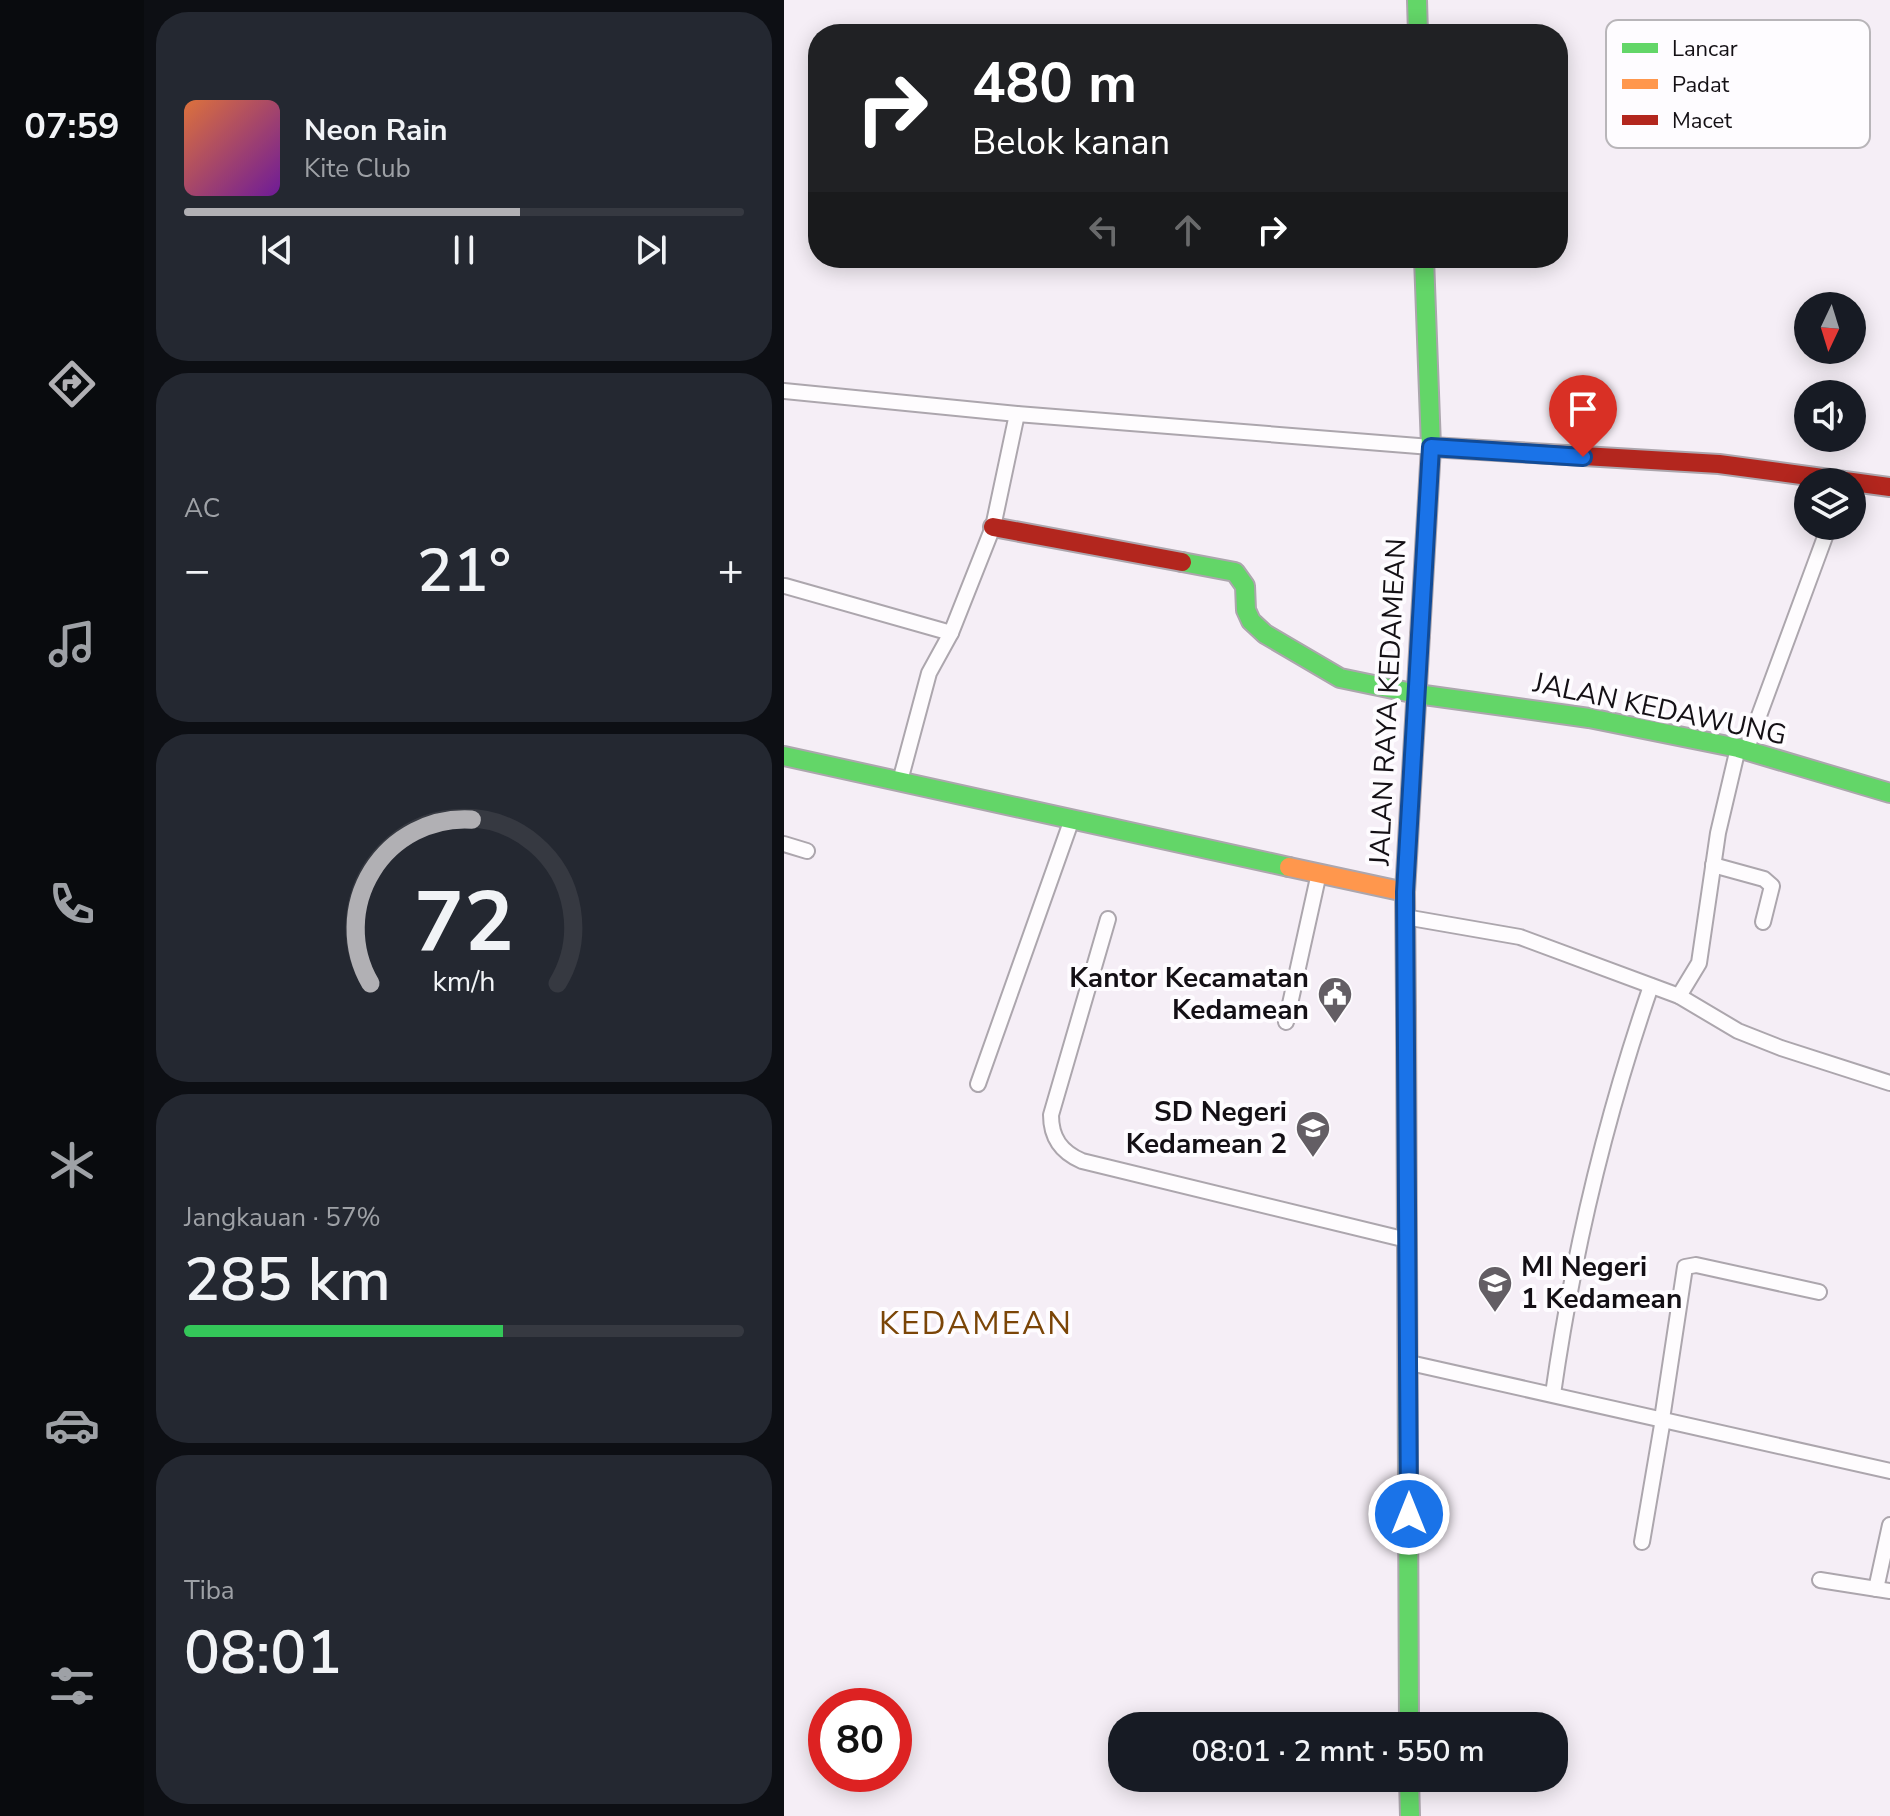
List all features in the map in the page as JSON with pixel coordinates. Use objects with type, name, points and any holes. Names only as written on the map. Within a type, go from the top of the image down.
[{"type":"main road","points":[[1417,0],[1418,24]]},
{"type":"main road","name":"JALAN RAYA KEDAMEAN","points":[[1409,1712],[1410,1363],[1405,892],[1431,447],[1424,268]]},
{"type":"main road","points":[[1431,447],[1704,464],[1794,474]]},
{"type":"main road","points":[[1866,483],[1890,487]]},
{"type":"main road","name":"JALAN KEDAWUNG","points":[[993,527],[1235,572],[1245,586],[1246,610],[1251,621],[1265,634],[1340,678],[1417,694],[1589,718],[1742,750],[1890,793]]},
{"type":"main road","points":[[784,756],[1405,892]]},
{"type":"main road","points":[[1409,1792],[1410,1816]]},
{"type":"street","points":[[784,391],[1017,414],[1431,447]]},
{"type":"street","points":[[900,781],[929,673],[951,633],[993,527],[1017,414]]},
{"type":"street","points":[[1679,996],[1699,963],[1713,865],[1742,750],[1824,540]]},
{"type":"street","points":[[785,586],[951,633]]},
{"type":"street","points":[[978,1084],[1072,819]]},
{"type":"street","points":[[784,844],[807,851]]},
{"type":"street","points":[[1713,865],[1764,879],[1772,886],[1763,922]]},
{"type":"street","points":[[1286,1022],[1319,873]]},
{"type":"street","points":[[1405,917],[1520,937],[1679,996],[1738,1031],[1890,1083]]},
{"type":"street","points":[[1108,919],[1051,1115],[1051,1130],[1066,1153],[1092,1163],[1407,1240]]},
{"type":"street","points":[[1553,1394],[1569,1283],[1619,1078],[1651,986]]},
{"type":"street","points":[[1642,1542],[1685,1267],[1696,1265],[1819,1292]]},
{"type":"street","points":[[1410,1363],[1890,1471]]},
{"type":"street","points":[[1820,1580],[1883,1590],[1890,1525]]},
{"type":"traffic: fast","points":[[1417,0],[1418,24]]},
{"type":"traffic: fast","points":[[1420,635],[1431,447],[1424,268]]},
{"type":"traffic: fast","points":[[1182,562],[1235,572],[1245,586],[1246,610],[1251,621],[1265,634],[1340,678],[1417,694],[1589,718],[1738,748],[1890,793]]},
{"type":"traffic: fast","points":[[784,756],[1289,867]]},
{"type":"traffic: fast","points":[[1406,1009],[1409,1712]]},
{"type":"traffic: fast","points":[[1409,1792],[1410,1816]]},
{"type":"traffic: slow","points":[[1406,1009],[1405,892],[1420,635]]},
{"type":"traffic: slow","points":[[1289,867],[1405,892]]},
{"type":"traffic: jam","points":[[1431,447],[1719,464],[1890,487]]},
{"type":"traffic: jam","points":[[993,527],[1182,562]]},
{"type":"place","name":"Kantor Kecamatan Kedamean","points":[[1335,1025]]},
{"type":"place","name":"SD Negeri Kedamean 2","points":[[1313,1159]]},
{"type":"place","name":"MI Negeri 1 Kedamean","points":[[1495,1314]]},
{"type":"district","name":"KEDAMEAN","points":[[976,1323]]},
{"type":"route","points":[[1409,1514],[1405,892],[1431,447],[1583,457]]}]
